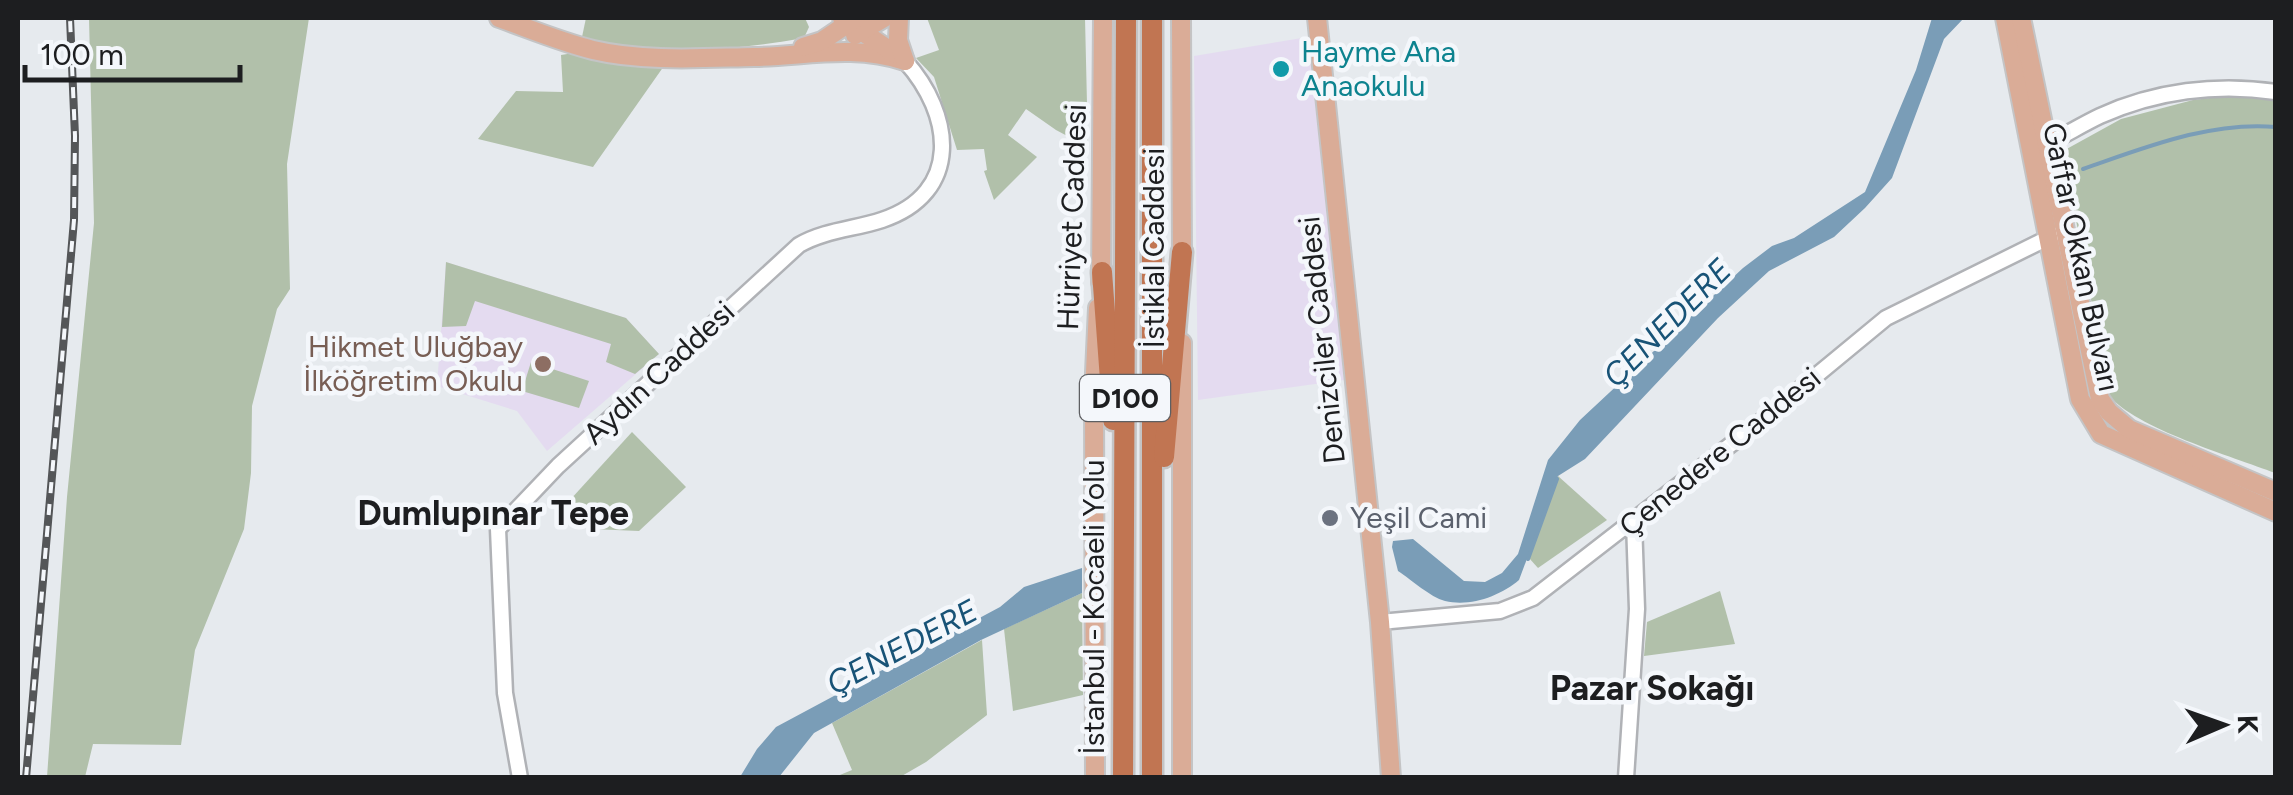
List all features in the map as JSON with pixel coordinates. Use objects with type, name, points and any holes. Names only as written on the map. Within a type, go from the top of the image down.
[{"type":"highway","name":"İstanbul - Kocaeli Yolu","points":[[1123,778],[1126,18]]},
{"type":"highway","name":"D100","points":[[1152,18],[1152,778]]},
{"type":"highway","points":[[1153,588],[1182,252]]},
{"type":"highway","points":[[1102,272],[1124,590]]},
{"type":"main road","points":[[500,18],[547,36],[614,54],[745,57],[810,56],[852,22],[884,18]]},
{"type":"main road","points":[[522,18],[589,40],[630,47],[819,47],[862,51],[905,62]]},
{"type":"main road","points":[[819,47],[826,18]]},
{"type":"main road","points":[[899,18],[898,40],[905,62]]},
{"type":"main road","name":"Hürriyet Caddesi","points":[[1095,778],[1094,394],[1102,272],[1103,18]]},
{"type":"main road","name":"İstiklal Caddesi","points":[[1181,18],[1182,778]]},
{"type":"main road","name":"Denizciler Caddesi","points":[[1317,18],[1380,622],[1390,778]]},
{"type":"main road","name":"Gaffar Okkan Bulvarı","points":[[2016,20],[2080,398],[2101,434],[2276,512]]},
{"type":"main road","points":[[852,22],[905,62]]},
{"type":"main road","name":"Gaffar Okkan Bulvarı","points":[[2055,234],[2094,380],[2108,412],[2144,437],[2276,492]]},
{"type":"street","name":"Aydın Caddesi","points":[[520,778],[505,693],[498,530],[558,466],[799,245],[811,238],[884,220],[911,205],[924,192],[940,169],[944,146],[928,91],[905,62]]},
{"type":"street","points":[[2038,148],[2100,116],[2162,96],[2223,88],[2276,92]]},
{"type":"street","name":"Çenedere Caddesi","points":[[1380,622],[1476,614],[1519,605],[1634,522],[1886,318],[2055,234]]},
{"type":"street","points":[[1626,778],[1635,658],[1634,522]]},
{"type":"shaded area","points":[[1308,37],[1344,380],[1198,400],[1194,56]]},
{"type":"shaded area","name":"Hikmet Uluğbay İlköğretim Okulu","points":[[446,262],[626,318],[659,354],[547,451],[517,411],[437,386]]},
{"type":"green space","points":[[89,18],[309,18],[287,164],[290,289],[277,309],[252,406],[251,473],[244,529],[195,650],[181,745],[93,744],[85,777],[47,777],[67,497],[94,223]]},
{"type":"green space","points":[[586,18],[805,18],[809,27],[804,38],[721,48],[665,49],[582,37]]},
{"type":"green space","points":[[927,18],[1085,18],[1088,147],[1026,109],[1008,135],[1037,157],[994,200],[984,171],[984,149],[957,150],[934,77],[916,58],[939,50]]},
{"type":"green space","points":[[592,50],[671,56],[593,167],[478,139],[516,91],[563,92],[561,55]]},
{"type":"green space","points":[[2235,95],[2275,100],[2275,473],[2162,430],[2109,395],[2063,151],[2121,119],[2193,100]]},
{"type":"green space","points":[[446,262],[626,318],[659,354],[635,374],[606,362],[611,344],[475,301],[466,326],[442,327]]},
{"type":"green space","points":[[531,362],[589,381],[579,408],[522,391]]},
{"type":"green space","points":[[632,432],[686,487],[639,531],[591,529],[570,500]]},
{"type":"green space","points":[[1558,476],[1607,520],[1538,568],[1529,558]]},
{"type":"green space","points":[[1720,591],[1735,644],[1644,656],[1647,622]]},
{"type":"green space","points":[[1082,593],[1083,695],[1013,711],[1004,629]]},
{"type":"green space","points":[[982,640],[987,715],[900,777],[835,777],[852,770],[832,723]]},
{"type":"water","points":[[1932,18],[1964,18],[1944,39],[1892,178],[1834,237],[1769,271],[1718,318],[1585,459],[1558,476],[1519,580],[1485,599],[1455,602],[1433,596],[1398,571],[1393,541],[1413,539],[1464,581],[1485,582],[1502,573],[1518,554],[1548,460],[1580,420],[1743,268],[1772,246],[1794,238],[1865,192],[1916,70]]},
{"type":"water","points":[[1082,568],[1082,593],[981,640],[814,733],[779,777],[740,777],[776,727],[1000,607],[1024,587]]},
{"type":"waterway","points":[[2083,169],[2202,132],[2276,127]]},
{"type":"waterway","name":"ÇENEDERE","points":[[1528,559],[1557,479]]},
{"type":"railway","points":[[26,778],[74,220],[70,18]]},
{"type":"place","name":"Hayme Ana Anaokulu","points":[[1281,69]]},
{"type":"place","name":"Hikmet Uluğbay İlköğretim Okulu","points":[[543,364]]},
{"type":"place","name":"Yeşil Cami","points":[[1330,518]]},
{"type":"district","name":"Dumlupınar Tepe","points":[[493,513]]},
{"type":"district","name":"Pazar Sokağı","points":[[1652,688]]}]
